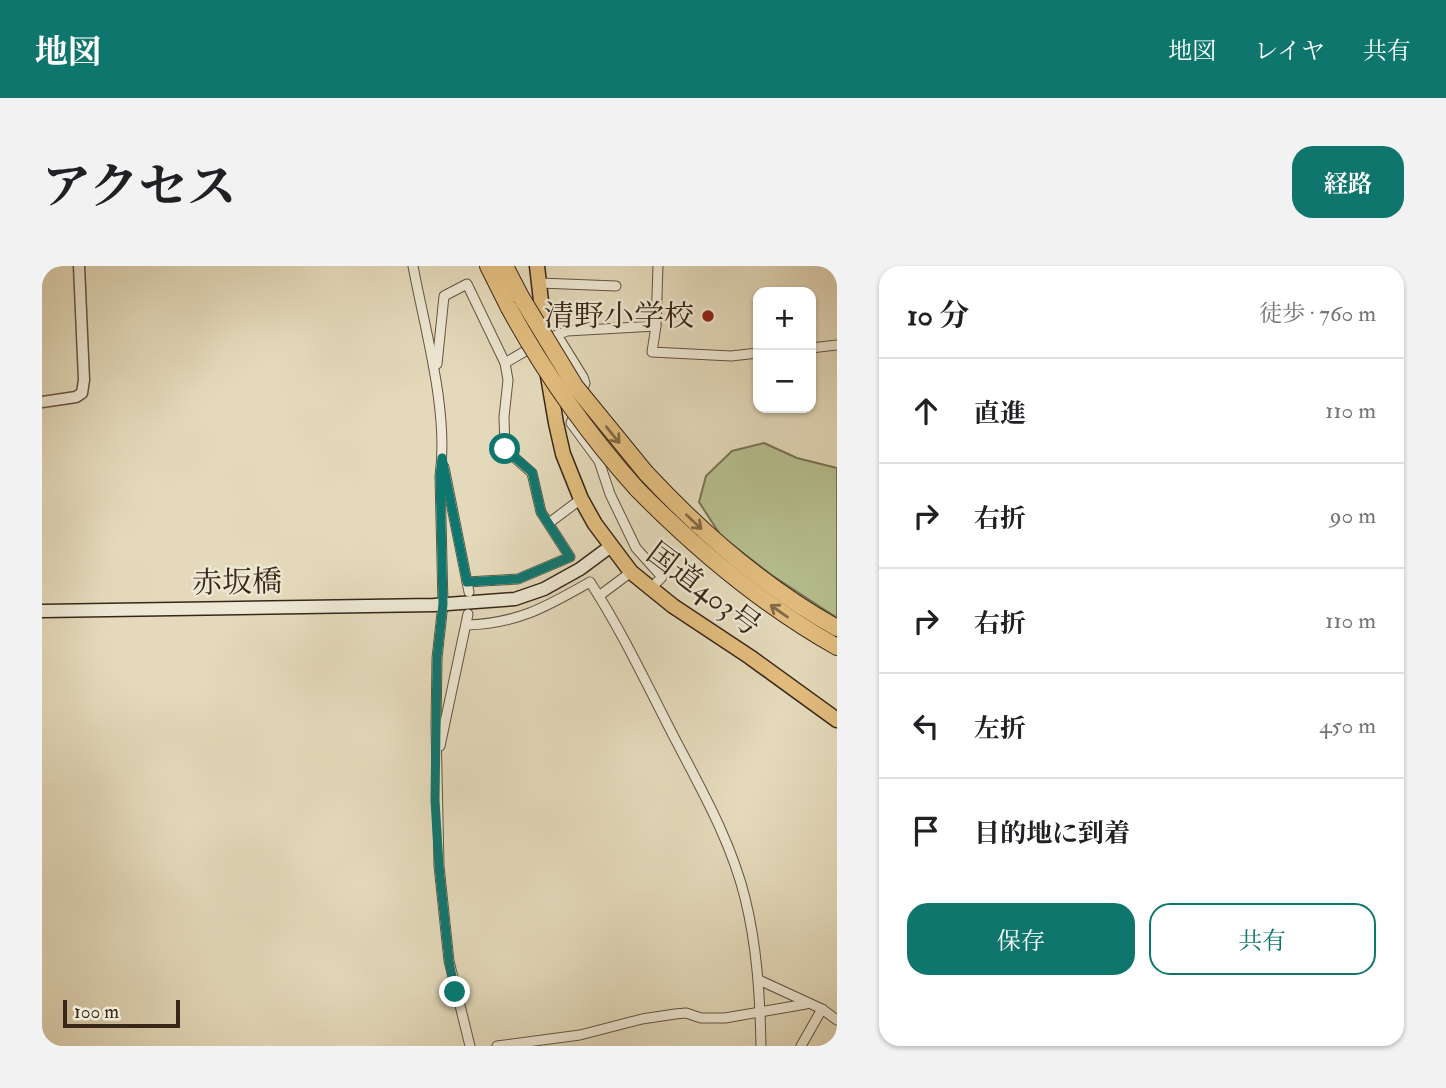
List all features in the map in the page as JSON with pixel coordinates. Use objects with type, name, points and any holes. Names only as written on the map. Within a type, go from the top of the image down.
[{"type":"highway","points":[[488,266],[544,370],[597,443],[637,489],[724,570],[789,618],[837,647]]},
{"type":"highway","points":[[505,266],[575,386],[646,473],[673,502],[731,554],[797,603],[837,628]]},
{"type":"highway","name":"国道403号","points":[[537,266],[542,341],[563,454],[581,499],[611,546],[631,572],[673,606],[837,720]]},
{"type":"main road","name":"赤坂橋","points":[[42,611],[438,604],[515,599],[544,589],[580,569],[611,546]]},
{"type":"street","points":[[42,402],[76,397],[82,393],[84,380],[79,266]]},
{"type":"street","points":[[413,266],[438,392]]},
{"type":"street","points":[[658,266],[656,326],[652,352],[731,356],[753,354]]},
{"type":"street","points":[[540,283],[616,286]]},
{"type":"street","points":[[467,582],[518,579],[570,557],[541,512],[532,472],[505,449],[504,417],[508,380],[505,363],[467,284],[444,296],[437,355],[442,458],[469,593]]},
{"type":"street","points":[[505,363],[542,341],[567,331],[656,326]]},
{"type":"street","points":[[557,335],[585,383],[571,423],[599,461],[610,494],[636,548],[662,577],[651,588]]},
{"type":"street","points":[[816,347],[837,345]]},
{"type":"street","points":[[442,458],[436,726],[438,759],[435,800],[451,971],[470,1046]]},
{"type":"street","points":[[549,523],[581,499]]},
{"type":"street","points":[[599,596],[631,572]]},
{"type":"street","points":[[467,625],[514,620],[544,608],[590,582],[648,685],[731,853],[745,898],[759,980],[761,1046]]},
{"type":"street","points":[[438,759],[468,614]]},
{"type":"street","points":[[759,980],[806,1004],[822,1009],[837,1020]]},
{"type":"street","points":[[497,1046],[580,1035],[642,1019],[675,1014],[725,1018],[806,1004]]},
{"type":"street","points":[[801,1046],[822,1009]]},
{"type":"green space","points":[[764,443],[797,458],[837,468],[837,618],[770,574],[721,536],[699,502],[706,476],[732,451]]},
{"type":"place","name":"清野小学校","points":[[708,316]]},
{"type":"route","points":[[455,992],[439,866],[435,800],[438,759],[437,658],[443,604],[440,476],[442,458],[467,582],[518,579],[570,557],[541,512],[532,472],[505,449]]}]
